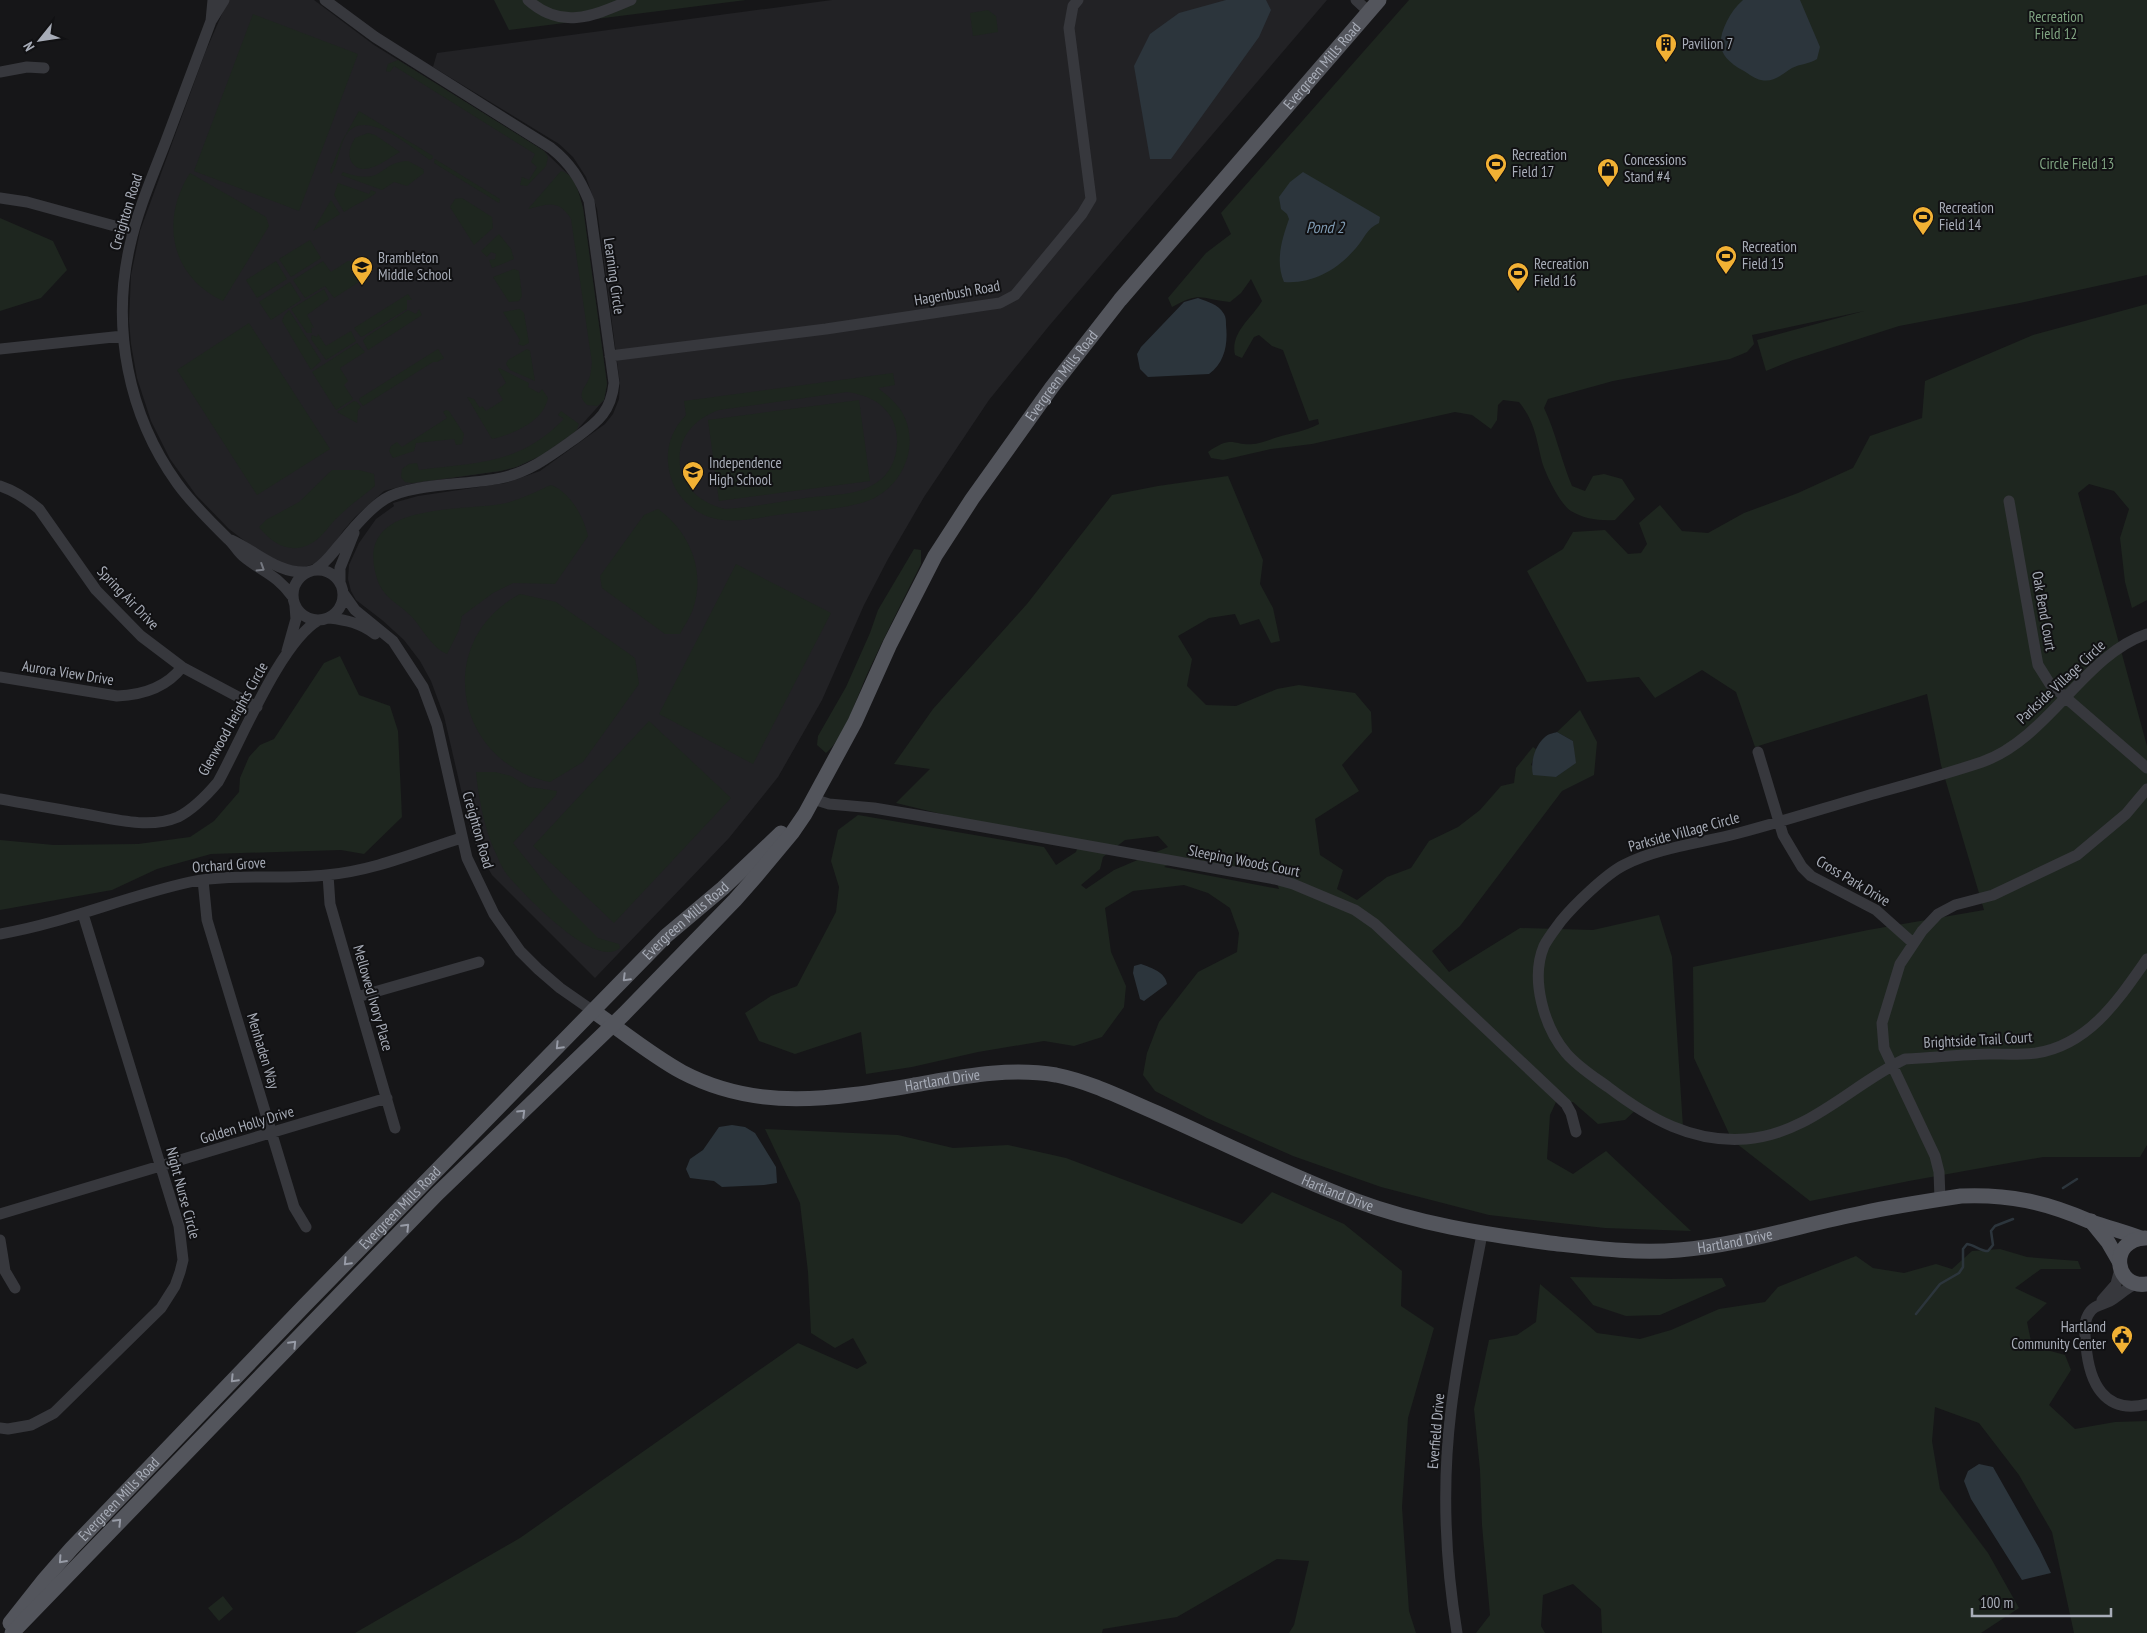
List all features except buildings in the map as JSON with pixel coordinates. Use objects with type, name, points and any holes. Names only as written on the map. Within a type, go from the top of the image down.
[{"type":"main road","name":"Evergreen Mills Road","points":[[12,1633],[449,1183],[613,1025],[735,900],[792,833],[805,814],[812,798],[831,768],[851,730],[890,644],[935,556],[972,499],[1052,387],[1120,300],[1374,6]]},
{"type":"main road","name":"Evergreen Mills Road","points":[[3,1633],[71,1549],[304,1306],[666,936],[776,838],[812,798]]},
{"type":"main road","points":[[613,1025],[613,1017],[618,1008],[723,902],[741,880],[753,859]]},
{"type":"main road","name":"Hartland Drive","points":[[593,1011],[680,1071],[706,1083],[737,1093],[766,1098],[798,1100],[840,1097],[966,1076],[1009,1071],[1060,1076],[1108,1092],[1355,1200],[1408,1217],[1482,1234],[1596,1249],[1641,1252],[1678,1250],[1748,1239],[1863,1213],[1940,1199],[1977,1195],[2016,1198],[2056,1207],[2091,1221],[2145,1238]]},
{"type":"main road","name":"Hartland Drive","points":[[2091,1221],[2108,1242],[2129,1281],[2144,1285]]},
{"type":"main road","name":"Hartland Drive","points":[[2119,1265],[2124,1246],[2130,1241],[2145,1238]]},
{"type":"street","name":"Creighton Road","points":[[211,21],[213,0]]},
{"type":"street","name":"Creighton Road","points":[[224,0],[211,21],[133,230],[124,279],[122,308],[123,336],[131,383],[148,435],[176,483],[208,521],[230,540],[242,555],[280,580],[305,617],[350,620],[364,626],[388,646],[398,651]]},
{"type":"street","name":"Learning Circle","points":[[311,571],[331,556],[359,522],[385,499],[399,493],[502,478],[542,462],[604,415],[611,402],[614,383],[589,201],[579,178],[568,162],[551,148],[375,37],[325,0]]},
{"type":"street","points":[[528,0],[552,14],[572,18],[596,15],[631,0]]},
{"type":"street","name":"Hagenbush Road","points":[[610,356],[989,305],[1000,303],[1015,295],[1082,214],[1091,199],[1069,28],[1073,6],[1078,0]]},
{"type":"street","points":[[1356,0],[1374,6]]},
{"type":"street","points":[[0,72],[27,67],[44,68]]},
{"type":"street","points":[[0,198],[37,205],[133,230]]},
{"type":"street","points":[[0,349],[123,336]]},
{"type":"street","name":"Spring Air Drive","points":[[0,486],[27,499],[39,510],[75,562],[112,608],[141,636],[182,667],[257,707]]},
{"type":"street","name":"Oak Bend Court","points":[[2009,501],[2038,665],[2050,684],[2147,768]]},
{"type":"street","name":"Learning Circle","points":[[342,588],[340,568],[359,522]]},
{"type":"street","name":"Creighton Road","points":[[230,540],[247,547],[285,570],[296,573],[311,571],[330,573],[342,588],[355,610],[393,641],[416,675],[431,705],[467,858],[484,896],[520,951],[560,988],[593,1011]]},
{"type":"street","points":[[294,601],[296,582],[311,571]]},
{"type":"street","points":[[324,619],[340,608],[342,588]]},
{"type":"street","name":"Glenwood Heights Circle","points":[[288,651],[296,619],[294,601]]},
{"type":"street","name":"Glenwood Heights Circle","points":[[0,799],[133,822],[162,821],[176,817],[197,804],[218,782],[288,651],[308,627],[324,619]]},
{"type":"street","name":"Parkside Village Circle","points":[[1893,1065],[1845,1098],[1799,1125],[1764,1137],[1720,1140],[1699,1137],[1662,1122],[1621,1098],[1573,1061],[1556,1038],[1548,1023],[1540,994],[1538,972],[1545,945],[1561,921],[1602,880],[1626,863],[1653,854],[1779,821],[1991,758],[2030,732],[2125,642],[2147,634]]},
{"type":"street","name":"Aurora View Drive","points":[[0,677],[117,696],[129,696],[160,687],[176,675],[182,667]]},
{"type":"street","name":"Cross Park Drive","points":[[1758,752],[1786,840],[1806,872],[1876,910],[1914,943]]},
{"type":"street","points":[[1940,1199],[1939,1172],[1935,1156],[1884,1048],[1882,1023],[1897,971],[1914,943],[1938,914],[1955,905],[1993,895],[2077,855],[2126,814],[2147,789]]},
{"type":"street","name":"Sleeping Woods Court","points":[[812,798],[830,804],[874,808],[916,815],[1275,879],[1311,891],[1355,910],[1375,924],[1409,954],[1566,1104],[1572,1113],[1576,1132]]},
{"type":"street","name":"Orchard Grove","points":[[0,934],[30,929],[158,890],[203,880],[328,875],[365,869],[462,838]]},
{"type":"street","name":"Mellowed Ivory Place","points":[[328,875],[330,904],[395,1128]]},
{"type":"street","name":"Menhaden Way","points":[[203,880],[207,920],[294,1207],[306,1227]]},
{"type":"street","name":"Night Nurse Circle","points":[[0,1428],[8,1429],[31,1425],[54,1413],[161,1308],[168,1299],[180,1272],[183,1260],[179,1226],[83,914]]},
{"type":"street","name":"Brightside Trail Court","points":[[1893,1065],[1905,1059],[1991,1054],[2013,1055],[2037,1053],[2056,1048],[2087,1031],[2108,1011],[2132,983],[2147,959]]},
{"type":"street","points":[[357,996],[479,962]]},
{"type":"street","name":"Golden Holly Drive","points":[[0,1214],[387,1098]]},
{"type":"street","name":"Everfield Drive","points":[[1457,1633],[1452,1605],[1446,1528],[1447,1462],[1457,1364],[1482,1234]]},
{"type":"street","points":[[0,1240],[5,1271],[14,1288]]},
{"type":"street","points":[[2119,1265],[2116,1284],[2100,1304],[2088,1315],[2085,1329],[2089,1372],[2095,1384],[2109,1400],[2134,1408],[2147,1404]]},
{"type":"street","points":[[2100,1304],[2109,1302],[2122,1291],[2144,1285]]},
{"type":"shaded area","name":"Brambleton Middle School","points":[[228,0],[314,0],[374,45],[544,151],[570,176],[577,189],[583,208],[607,384],[604,400],[576,431],[542,455],[517,467],[500,471],[410,484],[384,491],[355,517],[327,555],[316,563],[305,567],[286,566],[250,545],[229,529],[196,495],[170,459],[151,421],[137,378],[131,344],[129,321],[131,275],[140,231],[205,53]]},
{"type":"shaded area","name":"Independence High School","points":[[832,0],[1327,0],[1049,326],[989,400],[924,497],[888,559],[864,605],[822,700],[778,777],[729,838],[595,978],[492,875],[479,853],[471,833],[444,716],[431,681],[420,661],[404,640],[356,600],[348,579],[349,565],[359,543],[376,519],[394,506],[393,503],[418,496],[506,483],[540,471],[605,424],[613,414],[619,399],[620,384],[597,209],[586,177],[573,157],[559,144],[433,67],[437,53]]},
{"type":"green space","points":[[494,0],[746,0],[509,30]]},
{"type":"green space","points":[[1409,0],[2147,0],[2147,275],[2020,303],[1899,326],[1793,360],[1766,371],[1757,340],[1864,311],[1752,335],[1754,344],[1747,352],[1730,359],[1613,381],[1548,399],[1544,408],[1572,486],[1585,491],[1593,476],[1604,474],[1622,479],[1635,499],[1615,520],[1598,520],[1581,516],[1571,511],[1562,502],[1542,462],[1529,416],[1519,402],[1503,400],[1498,405],[1497,420],[1491,429],[1472,415],[1455,412],[1312,444],[1271,449],[1223,460],[1211,458],[1208,452],[1224,443],[1261,443],[1319,424],[1318,419],[1309,421],[1283,350],[1272,346],[1259,335],[1254,337],[1242,358],[1235,355],[1234,347],[1238,333],[1262,301],[1251,279],[1241,293],[1230,302],[1201,297],[1189,299],[1172,307],[1168,298],[1206,253],[1231,234],[1221,213]]},
{"type":"green space","points":[[988,10],[996,16],[998,32],[973,36],[970,13]]},
{"type":"green space","points":[[253,14],[358,54],[299,211],[194,171]]},
{"type":"green space","points":[[398,60],[544,151],[548,157],[546,166],[527,186],[520,185],[522,177],[529,180],[537,167],[531,162],[535,154],[394,66],[390,72],[386,71],[388,64]]},
{"type":"green space","points":[[359,111],[433,156],[433,158],[430,160],[388,132],[364,125],[354,127],[346,135],[331,174],[330,171],[342,141]]},
{"type":"green space","points":[[368,133],[375,135],[400,152],[368,169],[356,167],[350,158],[351,146],[355,138]]},
{"type":"green space","points":[[435,159],[500,199],[499,203],[434,163]]},
{"type":"green space","points":[[408,161],[423,169],[424,173],[407,186],[394,182],[382,190],[341,175],[343,172],[367,177],[398,162]]},
{"type":"green space","points":[[561,171],[570,176],[573,181],[583,208],[607,384],[604,400],[597,406],[587,405],[582,398],[582,391],[590,376],[592,363],[571,219],[566,212],[556,205],[545,205],[528,209]]},
{"type":"green space","points":[[190,173],[266,217],[269,226],[223,301],[205,290],[191,277],[181,262],[175,245],[173,228],[175,209]]},
{"type":"green space","points":[[338,183],[369,194],[371,190],[376,192],[344,212],[334,195]]},
{"type":"green space","points":[[462,198],[492,217],[493,228],[474,245],[450,207],[455,199]]},
{"type":"green space","points":[[331,200],[340,214],[313,231]]},
{"type":"green space","points":[[0,218],[53,241],[67,270],[41,298],[0,311]]},
{"type":"green space","points":[[499,234],[511,249],[514,259],[492,268],[489,260],[495,259],[496,254],[491,252],[487,257],[481,251]]},
{"type":"green space","points":[[310,240],[321,258],[291,277],[279,259]]},
{"type":"green space","points":[[276,261],[287,279],[257,298],[246,280]]},
{"type":"green space","points":[[323,261],[331,272],[350,261],[362,280],[334,298],[325,286],[305,298],[293,280]]},
{"type":"green space","points":[[514,269],[519,271],[522,296],[519,301],[509,302],[493,277]]},
{"type":"green space","points":[[290,282],[301,300],[271,320],[259,302]]},
{"type":"green space","points":[[324,289],[329,299],[307,315],[314,328],[311,327],[312,333],[307,333],[291,309]]},
{"type":"green space","points":[[408,294],[412,300],[407,300],[407,309],[361,337],[354,328]]},
{"type":"green space","points":[[2147,304],[2147,600],[2132,608],[2125,582],[2120,538],[2129,509],[2114,491],[2089,484],[2078,493],[2147,746],[2147,1145],[2140,1157],[2043,1157],[1810,1201],[1732,1140],[1694,1058],[1693,967],[1868,930],[1984,910],[1941,765],[1927,694],[1755,747],[1736,692],[1702,670],[1655,698],[1639,677],[1587,682],[1527,571],[1563,549],[1573,532],[1605,530],[1628,554],[1641,553],[1647,544],[1639,523],[1660,505],[1682,531],[1708,533],[1744,513],[1798,493],[1853,468],[1870,436],[1922,418],[1925,381],[2033,335]]},
{"type":"green space","points":[[419,309],[422,315],[368,350],[363,341],[366,337],[408,310],[416,314]]},
{"type":"green space","points":[[520,309],[524,313],[529,343],[523,346],[518,344],[520,340],[503,312]]},
{"type":"green space","points":[[289,310],[321,361],[311,370],[282,321]]},
{"type":"green space","points":[[249,323],[330,449],[257,495],[177,370]]},
{"type":"green space","points":[[351,331],[356,341],[326,360],[311,339],[312,335],[317,337],[318,334],[326,346]]},
{"type":"green space","points":[[357,343],[365,352],[340,368],[348,381],[344,385],[353,399],[336,410],[312,372]]},
{"type":"green space","points":[[438,349],[444,358],[433,362],[363,406],[359,400],[360,398]]},
{"type":"green space","points":[[527,349],[530,351],[535,381],[510,370],[506,364],[508,360]]},
{"type":"green space","points":[[499,368],[529,383],[528,387],[539,393],[542,389],[548,398],[540,414],[526,426],[492,439],[467,397],[474,399],[480,408],[482,406],[486,411],[503,400],[497,390],[506,383]]},
{"type":"green space","points":[[893,373],[895,385],[878,388],[898,406],[906,422],[909,435],[909,449],[906,462],[892,485],[870,500],[861,503],[839,508],[746,520],[727,520],[709,517],[701,514],[683,499],[674,486],[669,470],[668,455],[670,441],[676,427],[686,415],[684,401]],"holes":[[[847,392],[868,397],[880,404],[889,414],[896,429],[897,447],[893,464],[883,478],[868,487],[842,494],[725,509],[706,502],[692,491],[683,477],[680,462],[681,446],[688,432],[701,419],[719,410]]]},
{"type":"green space","points":[[859,400],[870,481],[719,501],[708,420]]},
{"type":"green space","points":[[354,401],[361,407],[358,410],[357,423],[337,412]]},
{"type":"green space","points":[[449,411],[464,434],[462,444],[456,445],[454,439],[416,443],[414,451],[393,458],[389,451],[391,446],[397,442],[402,447],[447,418],[443,412]]},
{"type":"green space","points":[[561,411],[579,424],[576,431],[542,455],[516,467],[500,471],[412,483],[405,482],[401,477],[402,469],[409,464],[417,463],[419,470],[497,459],[514,453],[531,445],[564,419],[558,415]]},
{"type":"green space","points":[[332,470],[359,470],[374,474],[375,486],[343,512],[313,543],[304,547],[288,548],[273,541],[266,535],[259,527],[266,520],[299,502]]},
{"type":"green space","points":[[1228,476],[1263,560],[1260,584],[1273,608],[1280,641],[1271,643],[1259,619],[1240,625],[1235,614],[1209,618],[1178,636],[1192,659],[1187,686],[1206,705],[1236,706],[1277,689],[1299,685],[1355,693],[1371,712],[1372,732],[1342,765],[1359,791],[1315,819],[1320,855],[1343,870],[1337,889],[1357,900],[1387,877],[1411,868],[1429,841],[1458,827],[1480,810],[1501,786],[1514,783],[1516,768],[1533,747],[1537,750],[1531,765],[1556,777],[1575,763],[1573,741],[1557,732],[1580,710],[1597,742],[1594,775],[1562,791],[1460,926],[1432,951],[1449,972],[1520,928],[1593,930],[1659,915],[1672,957],[1683,1127],[1641,1105],[1625,1120],[1598,1124],[1573,1102],[1556,1102],[1550,1115],[1547,1159],[1573,1174],[1606,1151],[1691,1231],[1605,1228],[1489,1215],[1381,1187],[1293,1156],[1207,1118],[1155,1091],[1143,1075],[1147,1053],[1159,1022],[1198,972],[1237,952],[1239,933],[1230,908],[1208,893],[1184,885],[1133,891],[1105,908],[1111,952],[1126,986],[1124,1007],[1102,1037],[1074,1046],[1044,1041],[978,1052],[912,1067],[866,1074],[861,1032],[795,1054],[759,1041],[745,1013],[771,996],[797,986],[836,912],[839,887],[831,861],[838,830],[858,815],[1044,847],[1056,865],[1076,852],[1080,841],[958,818],[896,803],[930,769],[894,764],[933,709],[1027,604],[1112,495]],"holes":[[[1158,836],[1168,847],[1114,870],[1086,889],[1081,885],[1100,869],[1103,857],[1125,840]],[[1182,857],[1274,874],[1279,889],[1164,867]]]},
{"type":"green space","points":[[551,485],[558,488],[570,499],[580,513],[588,536],[555,584],[513,583],[493,593],[462,616],[459,630],[447,654],[441,651],[411,616],[389,597],[379,584],[373,557],[378,538],[391,525],[410,516],[433,511],[507,503]]},
{"type":"green space","points":[[658,509],[679,529],[687,541],[696,567],[697,595],[692,612],[680,634],[665,634],[602,588],[600,576],[644,515]]},
{"type":"green space","points":[[914,549],[921,550],[921,564],[876,655],[845,725],[833,746],[826,753],[817,745],[818,736],[846,687],[878,610]]},
{"type":"green space","points":[[736,564],[831,613],[753,764],[659,714]]},
{"type":"green space","points":[[520,594],[556,602],[635,658],[639,684],[583,762],[550,782],[518,770],[493,751],[476,727],[466,698],[466,669],[474,641],[492,615]]},
{"type":"green space","points":[[340,656],[359,695],[390,706],[398,731],[402,817],[364,854],[341,850],[211,854],[157,869],[112,890],[0,910],[0,840],[54,845],[138,844],[190,837],[214,821],[239,792],[240,778],[249,757],[260,745],[274,739],[324,663]]},
{"type":"green space","points":[[649,721],[731,798],[614,923],[533,846]]},
{"type":"green space","points":[[476,772],[495,772],[511,776],[529,787],[557,791],[556,795],[513,843],[553,893],[598,938],[619,944],[620,948],[609,952],[594,949],[578,940],[545,914],[509,877],[498,858],[487,830]]},
{"type":"green space","points":[[765,1129],[898,1135],[953,1148],[1008,1145],[1066,1158],[1242,1224],[1272,1192],[1344,1224],[1402,1271],[1401,1306],[1434,1328],[1408,1418],[1402,1507],[1409,1611],[1416,1633],[1289,1633],[1294,1625],[1309,1561],[1277,1559],[1177,1617],[1103,1629],[1102,1633],[355,1633],[520,1538],[798,1343],[857,1369],[867,1363],[853,1338],[835,1348],[811,1333],[808,1272],[800,1203]]},
{"type":"green space","points":[[2000,1249],[2027,1257],[2078,1261],[2081,1269],[2041,1269],[2015,1288],[2047,1303],[2027,1322],[2032,1346],[2065,1355],[2071,1370],[2049,1405],[2075,1429],[2115,1422],[2147,1421],[2147,1633],[2074,1633],[2052,1532],[2019,1475],[1979,1423],[1935,1407],[1932,1441],[1940,1489],[1988,1553],[2019,1608],[1981,1633],[1602,1633],[1601,1609],[1573,1584],[1543,1595],[1541,1626],[1545,1633],[1476,1633],[1490,1615],[1474,1409],[1489,1340],[1517,1335],[1536,1322],[1540,1284],[1597,1333],[1640,1339],[1671,1330],[1719,1309],[1765,1302],[1778,1287],[1856,1256],[1873,1268],[1904,1273],[1936,1264],[1952,1269],[1972,1251]]},
{"type":"green space","points":[[1570,1277],[1722,1278],[1726,1286],[1660,1315],[1626,1316],[1593,1305]]},
{"type":"green space","points":[[223,1596],[233,1609],[219,1621],[208,1608]]},
{"type":"water","points":[[1226,0],[1266,0],[1271,10],[1259,37],[1171,159],[1150,159],[1134,66],[1150,34],[1179,13]]},
{"type":"water","points":[[1743,0],[1800,0],[1820,47],[1817,59],[1792,68],[1774,79],[1766,81],[1754,78],[1736,66],[1725,56],[1722,50],[1721,37],[1730,15]]},
{"type":"water","name":"Pond 2","points":[[1303,172],[1380,217],[1379,223],[1368,231],[1349,256],[1333,269],[1305,281],[1284,282],[1281,274],[1280,258],[1282,242],[1289,219],[1287,214],[1281,209],[1279,197],[1290,182]]},
{"type":"water","points":[[1198,298],[1216,306],[1225,316],[1226,346],[1219,364],[1209,374],[1148,377],[1140,369],[1137,354],[1141,347],[1184,302]]},
{"type":"water","points":[[1557,732],[1573,741],[1576,763],[1556,777],[1533,775],[1533,760],[1538,745],[1546,736]]},
{"type":"water","points":[[1141,964],[1161,973],[1167,984],[1144,1001],[1140,999],[1133,973],[1134,966]]},
{"type":"water","points":[[732,1125],[745,1127],[755,1133],[776,1167],[777,1183],[722,1187],[714,1181],[690,1178],[686,1169],[690,1159],[703,1150],[719,1127]]},
{"type":"water","points":[[1979,1464],[1993,1467],[2051,1573],[2022,1580],[1971,1499],[1964,1481],[1968,1471]]},
{"type":"waterway","points":[[2063,1188],[2077,1179]]},
{"type":"waterway","points":[[1916,1314],[1940,1284],[1959,1273],[1963,1267],[1963,1249],[1967,1244],[1988,1251],[1993,1245],[1991,1231],[1995,1226],[2013,1219]]},
{"type":"place","name":"Pavilion 7","points":[[1666,63]]},
{"type":"place","name":"Recreation Field 17","points":[[1496,183]]},
{"type":"place","name":"Concessions Stand #4","points":[[1608,188]]},
{"type":"place","name":"Recreation Field 14","points":[[1923,236]]},
{"type":"place","name":"Recreation Field 15","points":[[1726,275]]},
{"type":"place","name":"Brambleton Middle School","points":[[362,286]]},
{"type":"place","name":"Recreation Field 16","points":[[1518,292]]},
{"type":"place","name":"Independence High School","points":[[693,491]]},
{"type":"place","name":"Hartland Community Center","points":[[2122,1355]]},
{"type":"park label","name":"Recreation Field 12","points":[[2056,26]]},
{"type":"park label","name":"Circle Field 13","points":[[2077,164]]}]
